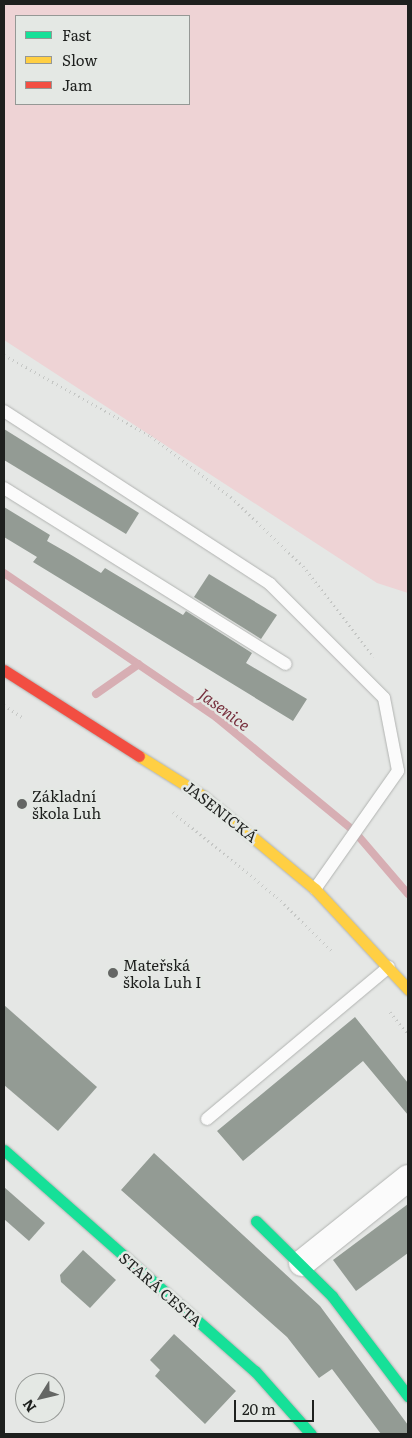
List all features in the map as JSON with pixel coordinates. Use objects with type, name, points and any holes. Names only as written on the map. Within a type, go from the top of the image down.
[{"type":"street","name":"JASENICKÁ","points":[[4,670],[198,792],[315,889],[408,989]]},
{"type":"street","name":"STARÁ CESTA","points":[[4,1150],[255,1371],[311,1434]]},
{"type":"street","points":[[302,1264],[408,1178]]},
{"type":"street","points":[[256,1221],[302,1264],[332,1296],[407,1392]]},
{"type":"lane","points":[[4,411],[270,584],[384,698],[403,774],[372,808],[315,889]]},
{"type":"lane","points":[[4,488],[286,664]]},
{"type":"lane","points":[[207,1119],[389,967]]},
{"type":"path","points":[[4,355],[151,436],[231,497],[303,566],[380,666]]},
{"type":"path","points":[[4,706],[28,720]]},
{"type":"path","points":[[168,808],[277,897],[368,985],[408,1034]]},
{"type":"shaded area","points":[[4,4],[408,4],[408,593],[377,583],[4,340]]},
{"type":"building","points":[[4,429],[139,513],[126,534],[4,460]]},
{"type":"building","points":[[4,507],[50,535],[47,541],[101,573],[105,568],[183,615],[186,611],[252,653],[246,663],[307,699],[293,721],[33,562],[37,557],[4,537]]},
{"type":"building","points":[[209,574],[277,615],[261,639],[194,597]]},
{"type":"building","points":[[4,1005],[97,1087],[58,1131],[4,1085]]},
{"type":"building","points":[[355,1017],[408,1083],[408,1115],[363,1061],[243,1161],[217,1131]]},
{"type":"building","points":[[154,1153],[320,1306],[408,1425],[408,1434],[381,1434],[332,1369],[319,1378],[287,1337],[121,1190]]},
{"type":"building","points":[[4,1187],[45,1223],[29,1241],[4,1219]]},
{"type":"building","points":[[408,1204],[408,1253],[356,1291],[333,1260]]},
{"type":"building","points":[[83,1250],[116,1280],[90,1308],[61,1282],[60,1275]]},
{"type":"building","points":[[174,1334],[236,1391],[205,1424],[155,1376],[160,1370],[150,1360]]},
{"type":"waterway","name":"Jasenice","points":[[4,573],[217,718],[354,831],[408,894]]},
{"type":"waterway","points":[[96,694],[139,664]]},
{"type":"traffic: fast","points":[[4,1150],[255,1371],[311,1434]]},
{"type":"traffic: fast","points":[[256,1221],[332,1296],[408,1396]]},
{"type":"traffic: slow","points":[[139,756],[203,796],[315,889],[408,989]]},
{"type":"traffic: jam","points":[[4,670],[139,756]]},
{"type":"place","name":"Základní škola Luh","points":[[22,804]]},
{"type":"place","name":"Mateřská škola Luh I","points":[[113,973]]}]
